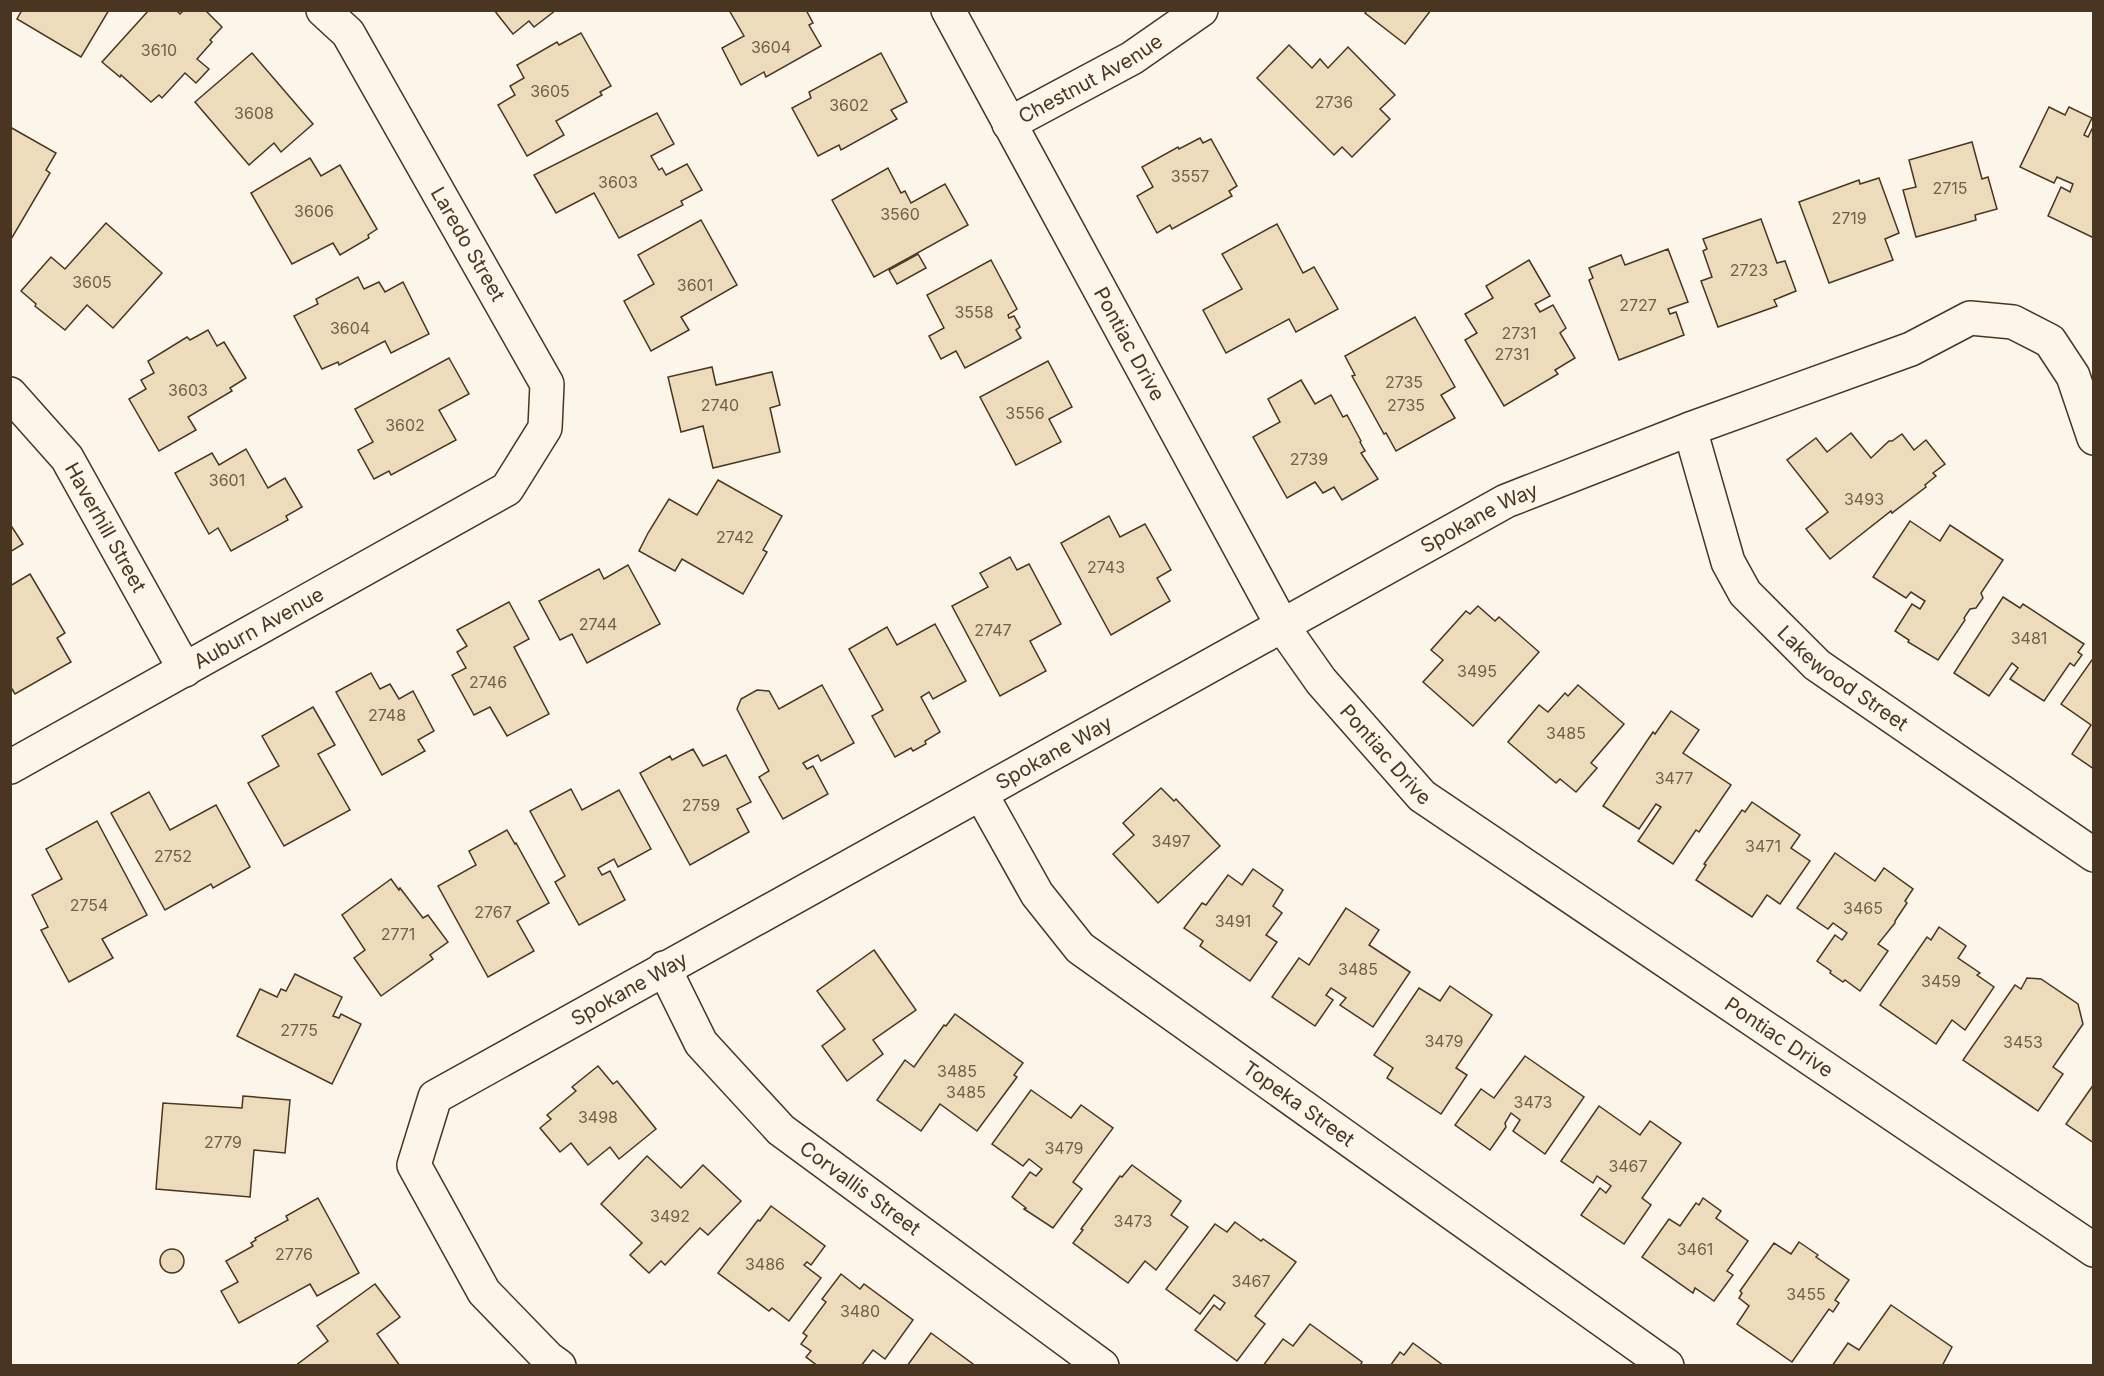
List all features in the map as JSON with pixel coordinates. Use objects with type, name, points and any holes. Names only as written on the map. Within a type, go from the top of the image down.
[{"type":"street","name":"Laredo Street","points":[[323,10],[348,33],[547,384],[545,428],[507,489]]},
{"type":"street","name":"Pontiac Drive","points":[[948,10],[1283,627],[1321,681],[1422,796],[2094,1250]]},
{"type":"street","name":"Chestnut Avenue","points":[[1010,124],[1132,58],[1201,10]]},
{"type":"street","name":"Spokane Way","points":[[553,1362],[484,1292],[414,1165],[435,1097],[1506,501],[1690,429],[1911,349],[1970,318],[2013,322],[2050,341],[2073,376],[2094,438]]},
{"type":"street","name":"Haverhill Street","points":[[10,394],[67,458],[185,670]]},
{"type":"street","name":"Lakewood Street","points":[[1690,429],[1728,562],[1745,593],[1817,665],[2094,855]]},
{"type":"street","name":"Auburn Avenue","points":[[10,767],[507,489]]},
{"type":"street","name":"Topeka Street","points":[[981,794],[1037,894],[1080,948],[1667,1365]]},
{"type":"street","name":"Corvallis Street","points":[[664,968],[701,1043],[781,1130],[1102,1365]]},
{"type":"building","points":[[22,10],[109,10],[81,57],[17,19]]},
{"type":"building","points":[[149,10],[176,10],[180,14],[184,10],[205,10],[222,27],[197,59],[209,69],[196,83],[185,73],[162,98],[159,95],[151,102],[121,75],[120,77],[102,62]]},
{"type":"building","points":[[494,10],[556,10],[534,27],[529,21],[513,34]]},
{"type":"building","points":[[729,10],[806,10],[813,23],[809,25],[821,46],[766,77],[764,72],[741,85],[722,48],[744,36]]},
{"type":"building","points":[[1367,10],[1431,10],[1405,44],[1365,13]]},
{"type":"building","points":[[581,33],[611,86],[600,92],[602,95],[556,121],[564,135],[527,156],[498,105],[515,95],[510,86],[524,78],[517,65],[557,42],[559,45]]},
{"type":"building","points":[[1289,45],[1312,68],[1320,59],[1328,68],[1348,47],[1395,95],[1380,109],[1390,119],[1352,157],[1342,147],[1334,155],[1257,78]]},
{"type":"building","points":[[252,53],[313,124],[281,152],[274,143],[249,165],[195,102]]},
{"type":"building","points":[[881,53],[907,102],[891,110],[897,119],[841,150],[839,145],[818,156],[792,108],[811,98],[809,92]]},
{"type":"building","points":[[2049,107],[2065,115],[2069,107],[2092,118],[2084,135],[2088,137],[2094,125],[2094,238],[2048,216],[2061,187],[2070,192],[2073,184],[2057,177],[2054,183],[2020,167]]},
{"type":"building","points":[[657,113],[674,144],[651,156],[659,170],[662,168],[666,175],[687,164],[702,190],[681,201],[683,205],[619,238],[594,193],[556,213],[534,175]]},
{"type":"building","points":[[10,127],[56,153],[46,170],[50,173],[10,241]]},
{"type":"building","points":[[1200,138],[1203,143],[1211,139],[1237,186],[1229,191],[1232,196],[1172,229],[1170,225],[1157,233],[1137,196],[1153,187],[1142,167]]},
{"type":"building","points":[[1972,142],[1982,179],[1988,177],[1997,209],[1975,215],[1976,220],[1916,237],[1903,190],[1916,187],[1909,160]]},
{"type":"building","points":[[310,158],[321,176],[340,165],[377,229],[368,235],[369,238],[340,255],[333,243],[292,264],[251,193]]},
{"type":"building","points":[[888,168],[901,193],[905,191],[911,203],[945,184],[968,225],[874,277],[832,200]]},
{"type":"building","points":[[1879,178],[1899,233],[1885,239],[1893,260],[1829,283],[1799,202],[1859,180],[1860,184]]},
{"type":"building","points":[[1761,219],[1777,263],[1785,261],[1796,291],[1774,300],[1777,306],[1718,327],[1701,281],[1712,277],[1703,251],[1707,249],[1703,239]]},
{"type":"building","points":[[701,220],[737,285],[681,317],[689,330],[651,351],[624,301],[654,284],[638,255]]},
{"type":"building","points":[[106,223],[162,273],[113,328],[87,305],[65,330],[35,306],[36,304],[21,291],[51,257],[65,269]]},
{"type":"building","points":[[1277,224],[1303,273],[1314,267],[1338,309],[1296,332],[1289,319],[1226,353],[1203,310],[1242,289],[1222,254]]},
{"type":"building","points":[[1668,249],[1688,302],[1668,309],[1670,314],[1676,312],[1684,335],[1619,360],[1589,280],[1593,278],[1589,268],[1621,255],[1625,265]]},
{"type":"building","points":[[918,254],[926,268],[897,284],[889,270]]},
{"type":"building","points":[[991,260],[1017,309],[1008,315],[1009,318],[1014,316],[1020,327],[1016,330],[1021,338],[965,368],[956,351],[941,359],[929,336],[944,328],[927,295]]},
{"type":"building","points":[[1529,260],[1550,296],[1535,304],[1540,312],[1553,305],[1566,328],[1560,333],[1575,358],[1555,370],[1558,374],[1504,406],[1465,340],[1477,333],[1465,314],[1493,298],[1486,286]]},
{"type":"building","points":[[358,277],[364,289],[379,282],[385,292],[403,282],[429,334],[391,353],[385,341],[339,365],[338,362],[322,369],[294,316],[318,304],[316,299]]},
{"type":"building","points":[[1415,317],[1455,387],[1441,395],[1455,418],[1396,451],[1352,376],[1355,375],[1345,356]]},
{"type":"building","points":[[208,330],[217,346],[224,342],[246,378],[230,388],[232,391],[188,417],[196,430],[159,451],[129,399],[146,389],[141,380],[154,373],[148,361],[187,337],[190,340]]},
{"type":"building","points":[[449,358],[469,394],[439,410],[456,440],[391,475],[389,471],[374,479],[358,450],[373,442],[355,409]]},
{"type":"building","points":[[1048,361],[1072,407],[1049,419],[1061,442],[1016,465],[980,397]]},
{"type":"building","points":[[712,367],[716,385],[772,372],[780,405],[770,408],[780,452],[713,468],[703,426],[681,432],[668,377]]},
{"type":"building","points":[[1301,380],[1315,404],[1331,395],[1343,417],[1347,415],[1365,451],[1361,453],[1378,479],[1342,500],[1334,487],[1323,493],[1315,482],[1287,498],[1253,437],[1280,422],[1268,399]]},
{"type":"building","points":[[1851,433],[1871,458],[1889,441],[1902,434],[1914,450],[1926,440],[1945,464],[1933,473],[1936,476],[1925,485],[1926,487],[1830,559],[1806,529],[1828,512],[1787,460],[1816,438],[1827,452]]},
{"type":"building","points":[[246,449],[268,488],[285,478],[302,507],[286,516],[288,520],[231,551],[218,528],[209,534],[175,473],[212,453],[219,465]]},
{"type":"building","points":[[718,480],[782,516],[763,550],[767,552],[743,594],[682,559],[675,571],[639,551],[669,499],[697,515]]},
{"type":"building","points":[[1109,516],[1120,537],[1145,524],[1171,570],[1157,578],[1170,601],[1111,635],[1061,543]]},
{"type":"building","points":[[1910,521],[1940,541],[1950,525],[2003,560],[1981,593],[1983,598],[1976,608],[1970,609],[1938,660],[1908,642],[1909,640],[1895,631],[1912,604],[1920,609],[1925,601],[1911,592],[1906,598],[1873,577]]},
{"type":"building","points":[[10,524],[23,544],[10,552]]},
{"type":"building","points":[[1010,557],[1017,570],[1029,564],[1061,624],[1030,641],[1046,671],[1000,696],[952,606],[988,587],[980,573]]},
{"type":"building","points":[[628,565],[660,624],[587,663],[572,634],[560,640],[539,601],[599,569],[604,579]]},
{"type":"building","points":[[30,574],[65,633],[57,638],[71,662],[15,694],[12,689],[10,690],[10,586]]},
{"type":"building","points":[[2003,597],[2020,608],[2023,604],[2084,644],[2078,652],[2082,655],[2074,666],[2070,663],[2044,701],[2010,679],[2018,668],[2012,663],[1989,696],[1954,673]]},
{"type":"building","points":[[509,602],[529,639],[514,647],[549,714],[507,736],[490,707],[474,715],[452,675],[466,668],[457,652],[467,646],[457,630]]},
{"type":"building","points":[[1478,606],[1495,621],[1499,617],[1539,652],[1473,726],[1423,682],[1443,660],[1431,650],[1466,611],[1470,614]]},
{"type":"building","points":[[935,624],[966,681],[933,699],[929,692],[921,697],[940,732],[925,741],[926,744],[913,751],[911,748],[895,757],[872,716],[883,710],[849,649],[887,627],[897,645]]},
{"type":"building","points":[[2094,657],[2094,769],[2072,754],[2091,725],[2061,704]]},
{"type":"building","points":[[371,673],[380,689],[390,684],[399,699],[413,691],[434,731],[418,740],[425,751],[382,775],[336,692]]},
{"type":"building","points":[[822,685],[854,743],[821,761],[818,755],[803,763],[807,769],[813,766],[828,794],[783,819],[759,777],[769,771],[737,709],[741,699],[757,690],[769,691],[779,709]]},
{"type":"building","points":[[1578,685],[1624,724],[1591,763],[1597,768],[1576,792],[1560,779],[1556,783],[1508,742],[1539,705],[1548,712],[1565,693],[1568,696]]},
{"type":"building","points":[[313,707],[335,745],[318,754],[350,810],[284,846],[248,783],[279,766],[262,736]]},
{"type":"building","points":[[1671,711],[1699,730],[1683,753],[1731,785],[1699,832],[1696,830],[1673,864],[1638,841],[1661,807],[1656,804],[1639,829],[1603,806],[1653,732],[1655,734]]},
{"type":"building","points":[[693,749],[703,766],[726,755],[751,802],[737,809],[749,832],[690,865],[640,773],[670,756],[672,760]]},
{"type":"building","points":[[1161,788],[1174,801],[1176,799],[1220,846],[1158,903],[1113,854],[1134,835],[1123,823]]},
{"type":"building","points":[[571,789],[582,810],[619,790],[651,849],[618,867],[614,859],[598,868],[602,875],[610,871],[625,900],[579,925],[555,882],[565,876],[530,811]]},
{"type":"building","points":[[149,792],[170,830],[216,805],[250,867],[213,888],[211,884],[165,910],[111,813]]},
{"type":"building","points":[[1752,802],[1800,835],[1791,848],[1810,861],[1780,904],[1767,895],[1752,917],[1696,880],[1706,865],[1704,864],[1742,810],[1745,812]]},
{"type":"building","points":[[97,821],[147,915],[102,939],[113,958],[69,982],[41,930],[48,927],[32,895],[62,879],[46,849]]},
{"type":"building","points":[[507,830],[549,903],[517,921],[534,951],[488,977],[438,886],[476,865],[469,851]]},
{"type":"building","points":[[1835,853],[1875,881],[1884,868],[1913,889],[1895,923],[1878,944],[1888,951],[1860,991],[1830,973],[1831,971],[1817,961],[1835,935],[1842,940],[1847,933],[1833,923],[1828,929],[1797,908]]},
{"type":"building","points":[[1253,869],[1283,890],[1273,906],[1282,913],[1266,935],[1277,942],[1250,981],[1200,946],[1203,941],[1184,928],[1202,903],[1206,905],[1228,875],[1242,885]]},
{"type":"building","points":[[391,879],[423,918],[428,915],[448,942],[430,955],[433,959],[381,996],[354,958],[365,950],[342,915]]},
{"type":"building","points":[[1346,908],[1379,930],[1369,945],[1410,972],[1373,1027],[1340,1005],[1346,998],[1331,988],[1326,995],[1333,1000],[1315,1026],[1272,997],[1299,958],[1309,965]]},
{"type":"building","points":[[1939,927],[1966,946],[1958,958],[1980,973],[1977,975],[1994,987],[1965,1030],[1952,1020],[1936,1044],[1880,1005],[1927,937],[1931,940]]},
{"type":"building","points":[[874,950],[916,1010],[873,1040],[883,1054],[847,1081],[822,1046],[845,1029],[817,991]]},
{"type":"building","points":[[295,974],[342,997],[333,1016],[339,1018],[341,1014],[361,1024],[332,1084],[237,1036],[260,989],[277,997],[281,989],[286,991]]},
{"type":"building","points":[[2027,978],[2041,979],[2078,1004],[2083,1024],[2053,1067],[2063,1074],[2038,1111],[1963,1060],[2015,985],[2021,989]]},
{"type":"building","points":[[1450,986],[1492,1015],[1456,1068],[1467,1075],[1441,1114],[1387,1078],[1393,1068],[1374,1055],[1419,988],[1440,1001]]},
{"type":"building","points":[[955,1014],[1023,1063],[1014,1075],[1017,1077],[977,1131],[940,1104],[921,1131],[877,1100],[905,1060],[914,1067],[944,1025],[946,1026]]},
{"type":"building","points":[[1525,1056],[1584,1097],[1545,1154],[1513,1131],[1520,1120],[1511,1113],[1505,1123],[1506,1127],[1490,1150],[1455,1125],[1481,1089],[1494,1098]]},
{"type":"building","points":[[598,1066],[613,1084],[617,1081],[656,1129],[619,1159],[610,1147],[588,1165],[571,1143],[560,1152],[540,1128],[551,1119],[547,1115],[576,1091],[572,1087]]},
{"type":"building","points":[[2094,1084],[2094,1143],[2066,1124]]},
{"type":"building","points":[[1031,1090],[1071,1118],[1081,1105],[1113,1128],[1073,1182],[1082,1189],[1053,1228],[1024,1209],[1026,1208],[1012,1197],[1030,1172],[1036,1176],[1042,1169],[1029,1159],[1023,1166],[992,1144]]},
{"type":"building","points":[[243,1096],[290,1100],[285,1153],[254,1150],[250,1197],[156,1189],[163,1103],[242,1108]]},
{"type":"building","points":[[1599,1106],[1640,1135],[1650,1121],[1681,1143],[1642,1198],[1651,1205],[1624,1244],[1581,1215],[1600,1188],[1606,1193],[1611,1186],[1597,1176],[1593,1183],[1561,1161]]},
{"type":"building","points":[[647,1156],[681,1188],[703,1165],[741,1201],[708,1235],[700,1228],[665,1265],[661,1261],[649,1273],[630,1255],[642,1243],[601,1204]]},
{"type":"building","points":[[1132,1165],[1181,1201],[1171,1215],[1188,1227],[1156,1270],[1145,1261],[1128,1283],[1073,1243],[1120,1176],[1122,1177]]},
{"type":"building","points":[[318,1198],[359,1273],[317,1296],[310,1284],[239,1323],[221,1291],[238,1282],[226,1261],[253,1246],[251,1243],[256,1240],[255,1238],[288,1220],[286,1216]]},
{"type":"building","points":[[1703,1198],[1721,1211],[1716,1218],[1748,1241],[1727,1271],[1733,1275],[1714,1301],[1695,1288],[1693,1293],[1642,1257],[1669,1219],[1680,1226],[1696,1203],[1699,1205]]},
{"type":"building","points":[[771,1206],[825,1246],[811,1265],[807,1262],[804,1265],[821,1278],[789,1321],[772,1308],[769,1311],[718,1273]]},
{"type":"building","points":[[1235,1222],[1296,1262],[1255,1316],[1265,1324],[1237,1361],[1195,1330],[1214,1305],[1220,1310],[1225,1303],[1214,1295],[1200,1314],[1166,1289],[1215,1224],[1227,1232]]},
{"type":"building","points":[[1799,1242],[1849,1280],[1835,1300],[1839,1303],[1833,1312],[1829,1309],[1792,1362],[1737,1324],[1749,1306],[1739,1298],[1742,1293],[1740,1291],[1774,1243],[1791,1254]]},
{"type":"building","points":[[172,1249],[181,1252],[184,1261],[181,1270],[172,1273],[163,1270],[160,1261],[163,1252]]},
{"type":"building","points":[[841,1274],[860,1289],[864,1284],[913,1320],[885,1359],[873,1350],[861,1366],[818,1366],[806,1357],[811,1351],[801,1344],[807,1336],[803,1333],[826,1302],[822,1299]]},
{"type":"building","points":[[375,1284],[400,1317],[377,1334],[400,1366],[295,1366],[328,1341],[317,1326]]},
{"type":"building","points":[[1891,1305],[1952,1347],[1942,1366],[1832,1366],[1848,1343],[1859,1350]]},
{"type":"building","points":[[1310,1324],[1362,1362],[1360,1366],[1263,1366],[1283,1339],[1293,1346]]},
{"type":"building","points":[[931,1333],[973,1364],[972,1366],[907,1366]]},
{"type":"building","points":[[1413,1343],[1444,1366],[1390,1366],[1400,1352],[1404,1355]]}]
